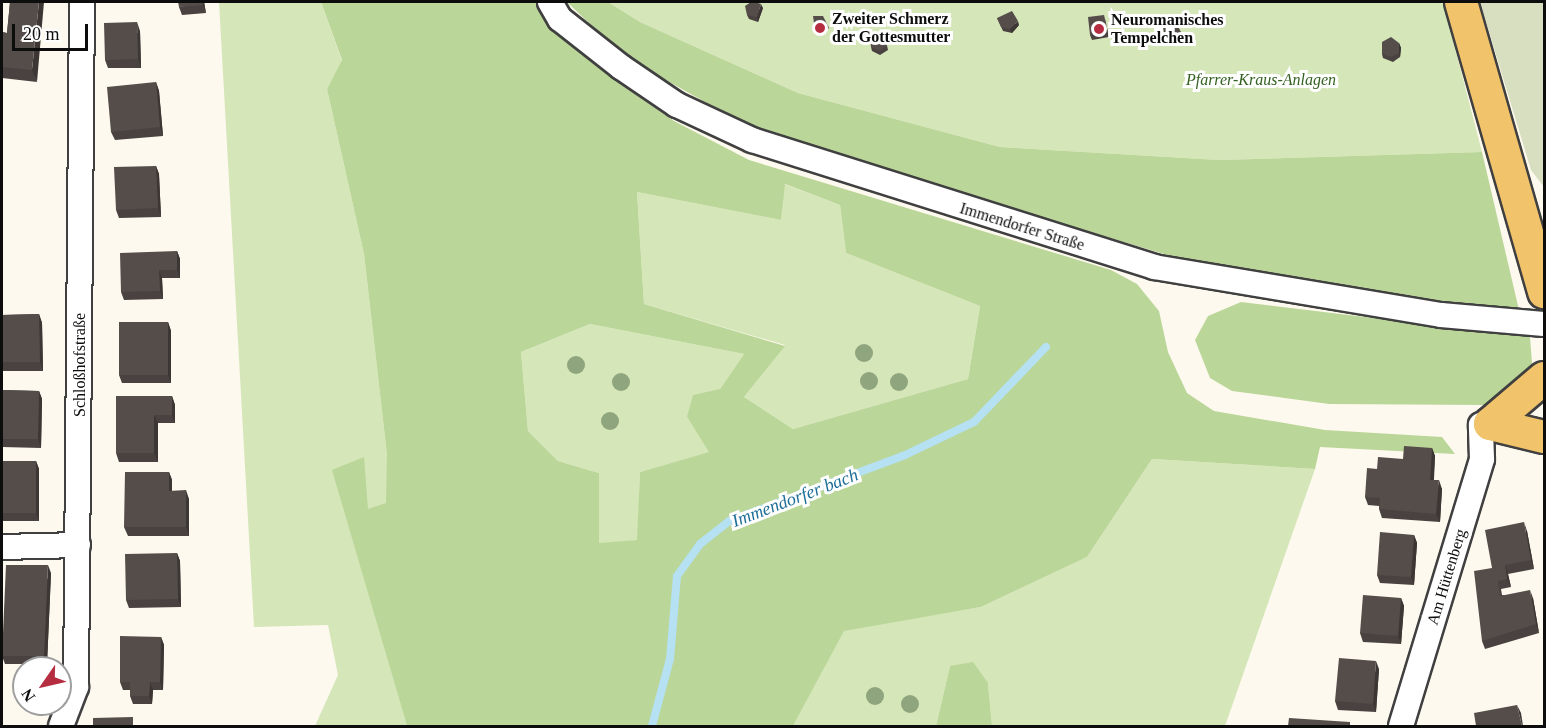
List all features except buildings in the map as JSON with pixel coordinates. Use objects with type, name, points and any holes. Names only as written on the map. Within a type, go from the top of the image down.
[{"type":"main road","points":[[1461,2],[1530,194],[1543,280]]},
{"type":"main road","points":[[1545,378],[1490,424],[1545,437]]},
{"type":"street","name":"Schloßhofstraße","points":[[61,726],[76,687],[82,2]]},
{"type":"street","name":"Immendorfer Straße","points":[[550,2],[560,19],[677,105],[752,140],[840,169],[1154,267],[1441,315],[1545,324]]},
{"type":"street","name":"Am Hüttenberg","points":[[1401,726],[1482,459],[1481,425]]},
{"type":"street","points":[[2,547],[78,545]]},
{"type":"green space","points":[[219,2],[321,2],[342,61],[327,89],[364,254],[387,455],[387,503],[368,510],[333,470],[407,726],[315,726],[338,675],[328,625],[254,627]]},
{"type":"green space","points":[[321,2],[536,2],[549,25],[616,81],[674,121],[749,160],[1111,270],[1137,284],[1159,311],[1168,352],[1187,393],[1214,411],[1325,430],[1442,437],[1455,454],[1320,447],[1315,469],[1152,459],[1087,557],[981,607],[844,631],[793,726],[407,726],[332,470],[364,457],[368,509],[386,503],[387,455],[364,254],[327,89],[342,60]],"holes":[[[785,184],[840,205],[846,253],[980,306],[968,379],[793,429],[744,397],[785,346],[644,304],[637,192],[781,220]],[[590,324],[744,354],[720,389],[693,395],[687,417],[709,452],[640,472],[637,540],[599,543],[599,473],[558,461],[528,431],[521,352]]]},
{"type":"green space","points":[[567,2],[608,2],[640,22],[798,93],[1000,147],[1219,160],[1482,152],[1519,310],[1334,288],[1171,256],[792,144],[746,125],[623,56]]},
{"type":"green space","name":"Pfarrer-Kraus-Anlagen","points":[[608,2],[1443,2],[1482,152],[1219,160],[1000,147],[798,93],[640,22]]},
{"type":"green space","points":[[1480,2],[1544,2],[1544,187],[1531,170]]},
{"type":"green space","points":[[784,184],[840,205],[846,253],[980,306],[968,379],[793,429],[744,397],[785,345],[644,304],[637,192],[781,220]]},
{"type":"green space","points":[[1241,302],[1530,337],[1532,363],[1521,385],[1484,405],[1329,404],[1232,391],[1210,378],[1195,340],[1208,316]]},
{"type":"green space","points":[[590,324],[744,354],[720,389],[687,417],[710,452],[640,472],[638,540],[599,544],[599,473],[558,461],[528,431],[521,352]]},
{"type":"green space","points":[[1152,459],[1315,469],[1225,726],[992,726],[988,683],[950,666],[936,726],[793,726],[844,630],[981,607],[1087,557]]},
{"type":"green space","points":[[973,662],[988,683],[992,726],[936,726],[950,666]]},
{"type":"waterway","name":"Immendorfer bach","points":[[652,726],[670,659],[677,576],[700,544],[729,521],[903,456],[974,422],[1046,347]]},
{"type":"place","name":"Zweiter Schmerz der Gottesmutter","points":[[820,28]]},
{"type":"place","name":"Neuromanisches Tempelchen","points":[[1099,29]]}]
